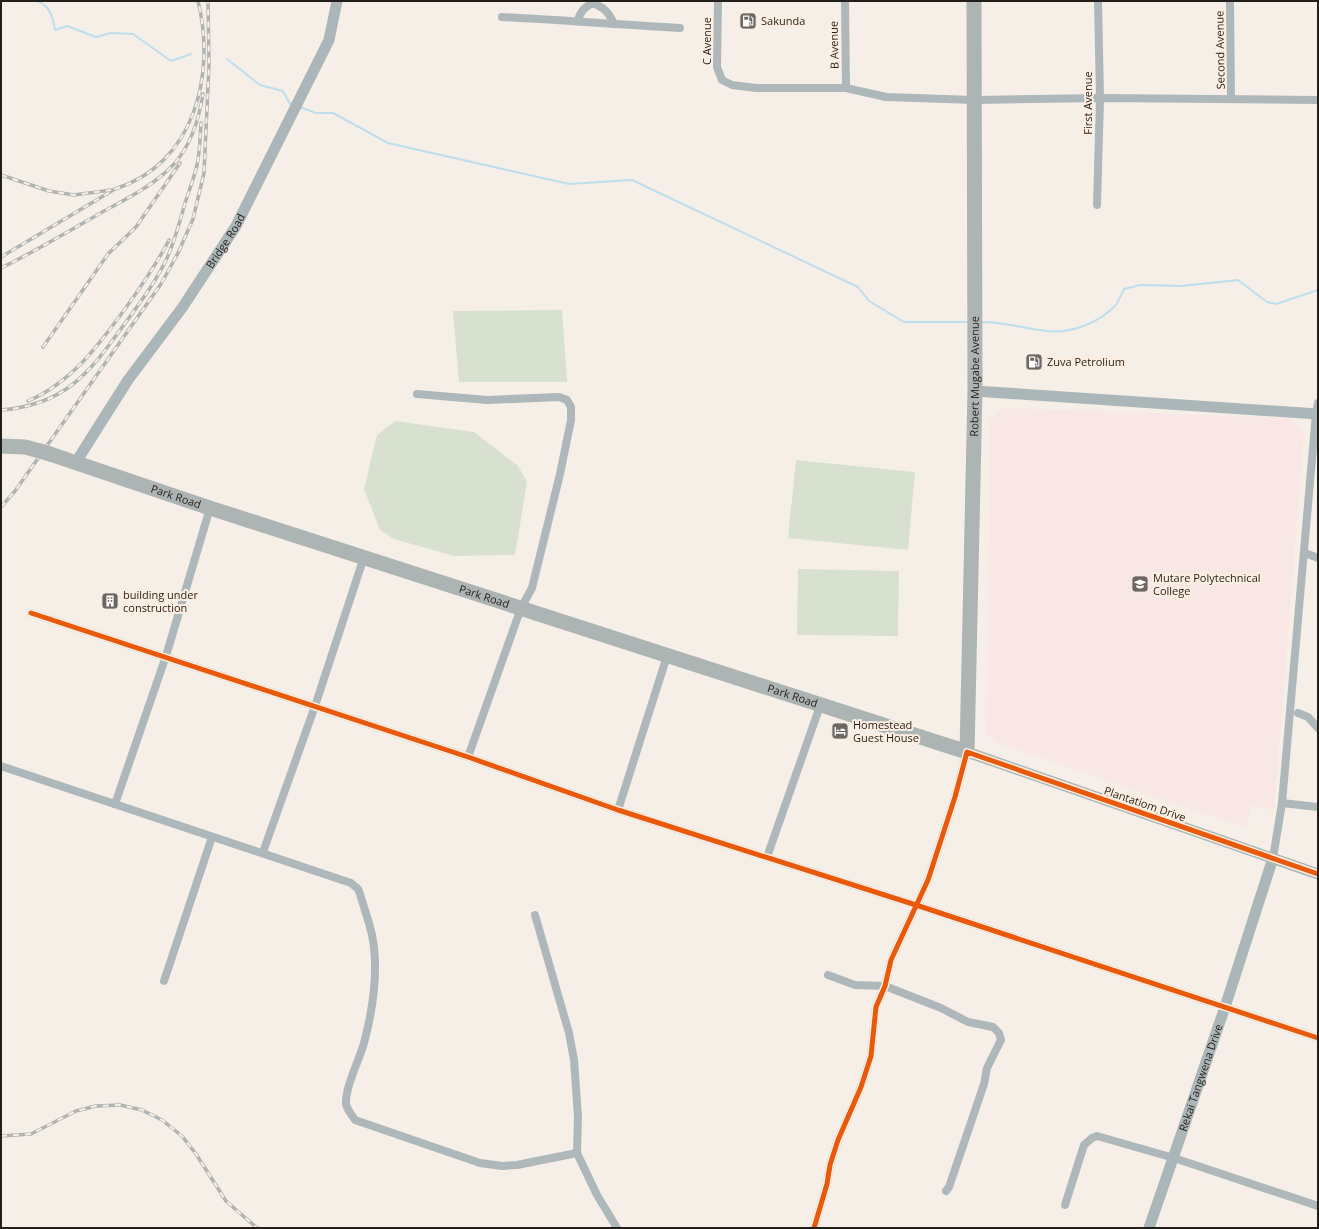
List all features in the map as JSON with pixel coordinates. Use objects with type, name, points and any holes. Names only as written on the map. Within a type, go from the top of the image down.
[{"type":"highway","name":"Robert Mugabe Avenue","points":[[967,752],[974,392],[974,1]]},
{"type":"highway","name":"Park Road","points":[[1,446],[25,447],[45,452],[210,508],[820,706],[967,752]]},
{"type":"street","name":"Bridge Road","points":[[76,462],[128,380],[182,308],[236,226],[329,40],[337,1]]},
{"type":"street","name":"C Avenue","points":[[718,1],[716,67],[722,80],[732,85],[756,88],[846,88]]},
{"type":"street","name":"B Avenue","points":[[845,1],[846,88]]},
{"type":"street","name":"First Avenue","points":[[1097,205],[1100,98],[1098,1]]},
{"type":"street","name":"Second Avenue","points":[[1230,1],[1232,99]]},
{"type":"street","points":[[578,20],[580,12],[593,2],[609,12],[614,24]]},
{"type":"street","points":[[502,17],[578,20],[680,28]]},
{"type":"street","points":[[846,88],[886,98],[974,100],[1100,98],[1318,100]]},
{"type":"street","points":[[974,392],[1317,410],[1282,803],[1273,858]]},
{"type":"street","points":[[417,394],[487,400],[559,397],[567,400],[571,407],[571,420],[532,588],[521,608],[468,757]]},
{"type":"street","points":[[115,804],[166,656],[210,508]]},
{"type":"street","points":[[1305,553],[1318,558]]},
{"type":"street","points":[[263,852],[315,706],[364,557]]},
{"type":"street","points":[[30,612],[468,757],[618,810],[916,905],[1318,1038]]},
{"type":"street","points":[[618,810],[667,656]]},
{"type":"street","points":[[767,858],[820,706]]},
{"type":"street","points":[[1298,713],[1308,717],[1318,728]]},
{"type":"street","points":[[814,1228],[838,1140],[861,1087],[871,1056],[876,1007],[885,986],[891,960],[931,872],[955,797],[967,752]]},
{"type":"street","name":"Plantatiom Drive","points":[[967,752],[1318,874]]},
{"type":"street","points":[[1,766],[212,837],[263,852],[351,883],[358,889],[360,894],[372,936],[375,968],[374,990],[364,1043],[346,1096],[346,1106],[355,1120],[480,1163],[502,1166],[517,1165],[577,1153]]},
{"type":"street","points":[[1282,803],[1318,807]]},
{"type":"street","points":[[164,981],[212,837]]},
{"type":"street","name":"Rekai Tangwena Drive","points":[[1149,1228],[1225,1007],[1273,858]]},
{"type":"street","points":[[534,915],[569,1034],[574,1060],[577,1110],[577,1153],[597,1195],[617,1228]]},
{"type":"street","points":[[828,975],[855,985],[885,986],[941,1008],[961,1019],[993,1027],[999,1033],[1000,1040],[987,1068],[984,1084],[946,1191]]},
{"type":"street","points":[[1065,1205],[1084,1145],[1092,1138],[1097,1136],[1174,1158],[1318,1206]]},
{"type":"shaded area","name":"Mutare Polytechnical College","points":[[1003,408],[1290,418],[1304,433],[1274,810],[1251,806],[1247,828],[997,743],[987,735],[990,421]]},
{"type":"green space","points":[[562,310],[567,382],[459,382],[453,311]]},
{"type":"green space","points":[[395,421],[474,432],[518,466],[527,482],[515,555],[454,556],[394,539],[380,530],[364,489],[377,435]]},
{"type":"green space","points":[[796,460],[915,472],[908,550],[788,538]]},
{"type":"green space","points":[[798,569],[899,571],[898,636],[797,635]]},
{"type":"waterway","points":[[37,1],[45,6],[50,12],[55,30],[67,26],[96,37],[111,33],[133,34],[171,61],[191,54]]},
{"type":"waterway","points":[[227,59],[260,85],[283,91],[290,104],[292,104]]},
{"type":"waterway","points":[[300,107],[316,113],[333,113],[388,143],[569,184],[632,180],[858,287],[869,301],[904,322],[969,322]]},
{"type":"waterway","points":[[980,322],[997,323],[1047,331],[1065,331],[1075,329],[1101,318],[1115,306],[1124,289],[1140,285],[1181,286],[1238,280],[1267,302],[1276,304],[1318,290]]},
{"type":"railway","points":[[1,257],[115,189],[142,177],[164,159],[181,138],[193,113],[201,86],[204,58],[203,29],[198,1]]},
{"type":"railway","points":[[1,507],[15,491],[161,284],[178,253],[193,219],[204,173],[209,65],[208,1]]},
{"type":"railway","points":[[1,268],[135,194],[165,173],[180,157],[190,140],[197,122],[203,94]]},
{"type":"railway","points":[[1,410],[23,407],[42,402],[58,394],[72,384],[86,373],[98,359],[141,301],[163,267],[175,237],[197,165],[201,123]]},
{"type":"railway","points":[[43,347],[108,254],[136,227],[180,163]]},
{"type":"railway","points":[[1,175],[49,191],[74,195],[111,190]]},
{"type":"railway","points":[[28,401],[59,383],[97,346],[156,264],[169,240]]},
{"type":"railway","points":[[1,1136],[31,1134],[76,1111],[96,1106],[120,1105],[142,1110],[162,1120],[182,1136],[196,1154],[226,1201],[257,1228]]},
{"type":"cycle path","points":[[31,613],[468,757],[618,810],[916,905],[1318,1038]]},
{"type":"cycle path","points":[[814,1228],[838,1140],[861,1087],[871,1056],[876,1007],[885,986],[891,960],[928,880],[955,797],[967,752],[1318,874]]},
{"type":"place","name":"Sakunda","points":[[748,21]]},
{"type":"place","name":"Zuva Petrolium","points":[[1034,362]]},
{"type":"place","name":"Mutare Polytechnical College","points":[[1140,584]]},
{"type":"place","name":"building under construction","points":[[110,601]]},
{"type":"place","name":"Homestead Guest House","points":[[840,731]]}]
